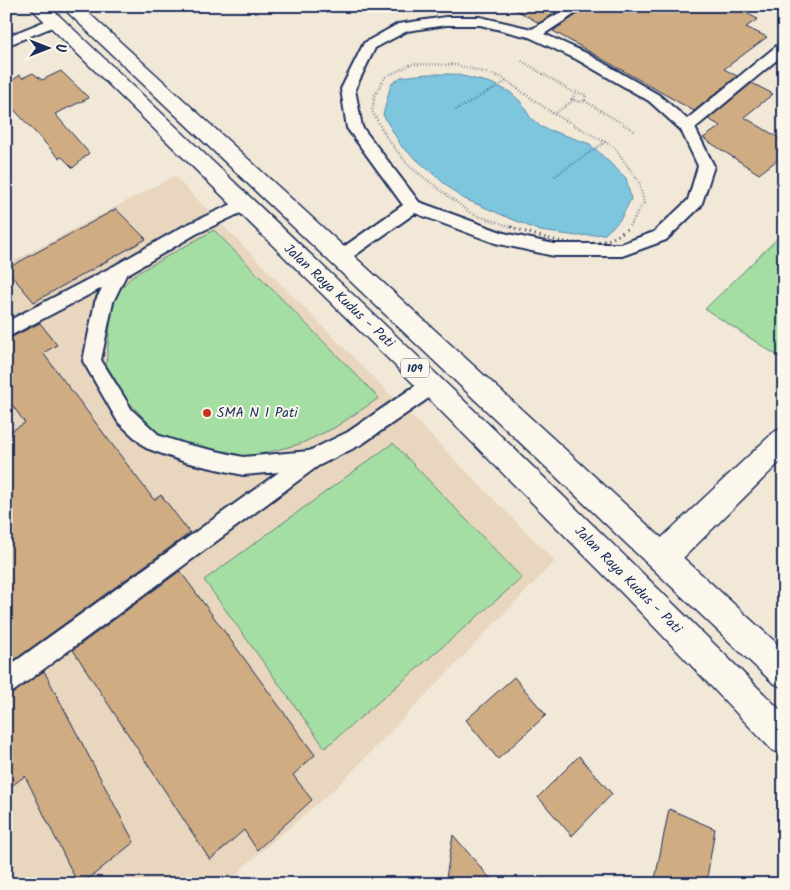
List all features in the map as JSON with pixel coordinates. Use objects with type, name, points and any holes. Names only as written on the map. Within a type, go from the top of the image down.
[{"type":"main road","name":"Jalan Raya Kudus - Pati","points":[[54,11],[243,205],[432,385],[634,584],[784,738]]},
{"type":"main road","name":"109","points":[[54,11],[341,257],[784,672]]},
{"type":"main road","points":[[663,557],[784,440]]},
{"type":"lane","points":[[534,34],[581,6]]},
{"type":"lane","points":[[6,42],[54,11]]},
{"type":"lane","points":[[446,21],[480,21],[534,34],[581,56],[654,98],[688,127],[706,166],[695,202],[660,236],[622,250],[554,250],[501,239],[413,206],[355,128],[348,89],[369,46],[403,27],[446,21]]},
{"type":"lane","points":[[688,127],[784,47]]},
{"type":"lane","points":[[6,331],[120,271],[190,230],[243,205]]},
{"type":"lane","points":[[341,257],[413,206]]},
{"type":"lane","points":[[120,271],[104,302],[92,361],[124,416],[153,442],[185,453],[243,466],[311,460]]},
{"type":"lane","points":[[6,683],[311,460],[356,438],[432,385]]},
{"type":"path","points":[[522,61],[574,93],[579,92],[586,95],[585,101]]},
{"type":"path","points":[[412,64],[457,65],[501,76],[554,114],[614,148],[639,182],[644,203],[628,228],[602,242],[572,244],[540,237],[472,214],[409,166],[387,138],[372,111],[375,96],[385,77],[412,64]]},
{"type":"path","points":[[456,110],[508,81]]},
{"type":"path","points":[[574,93],[572,97],[574,100]]},
{"type":"path","points":[[554,114],[574,100],[585,101],[636,132]]},
{"type":"path","points":[[554,176],[605,142]]},
{"type":"shaded area","name":"SMA N 1 Pati","points":[[174,176],[555,561],[339,785],[244,866],[231,884],[6,884],[6,265]]},
{"type":"green space","points":[[214,230],[379,398],[334,428],[300,444],[249,457],[205,450],[161,437],[128,401],[106,364],[113,298],[132,276]]},
{"type":"green space","points":[[784,232],[784,360],[705,309]]},
{"type":"green space","points":[[393,443],[522,578],[325,748],[204,580]]},
{"type":"water","points":[[427,74],[454,74],[491,83],[510,92],[521,102],[530,117],[541,127],[590,144],[626,178],[631,199],[620,220],[605,234],[577,236],[540,231],[460,197],[402,147],[383,115],[391,84],[401,77]]},
{"type":"building","points":[[509,6],[567,6],[539,23]]},
{"type":"building","points":[[589,6],[732,6],[758,19],[746,27],[767,37],[724,69],[737,76],[694,111],[553,31]]},
{"type":"building","points":[[61,71],[89,98],[55,114],[89,153],[73,168],[62,157],[59,158],[6,101],[6,85],[20,75],[22,78],[33,73],[42,80]]},
{"type":"building","points":[[752,83],[773,94],[744,117],[784,141],[784,155],[759,174],[703,138],[721,126],[708,119]]},
{"type":"building","points":[[116,209],[146,239],[34,302],[6,269]]},
{"type":"building","points":[[40,323],[57,345],[43,353],[154,500],[161,495],[190,533],[6,666],[6,434],[25,423],[6,396],[6,340]]},
{"type":"building","points":[[180,571],[315,755],[293,775],[312,800],[257,850],[244,830],[210,860],[73,650]]},
{"type":"building","points":[[44,671],[134,842],[82,884],[78,884],[25,776],[6,790],[6,697]]},
{"type":"building","points":[[514,677],[546,715],[498,759],[466,720]]},
{"type":"building","points":[[579,756],[612,794],[572,836],[538,797]]},
{"type":"building","points":[[669,809],[715,829],[706,884],[654,884]]},
{"type":"building","points":[[453,835],[495,884],[445,884]]},
{"type":"place","name":"SMA N 1 Pati","points":[[207,413]]}]
